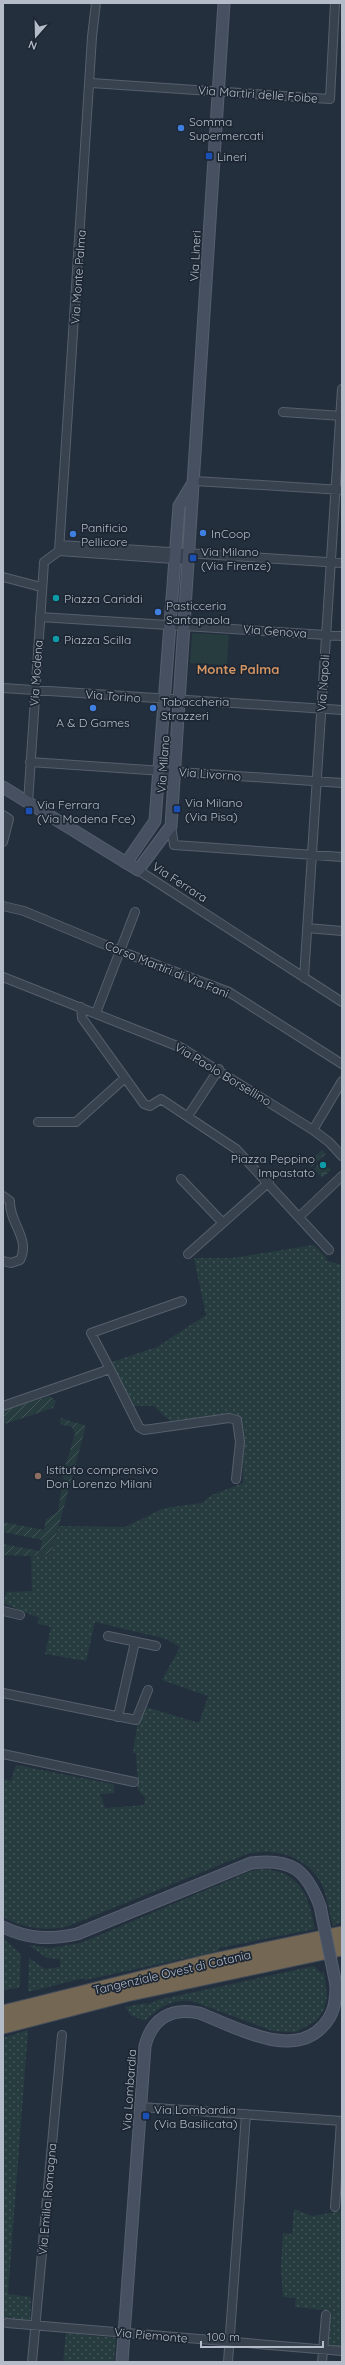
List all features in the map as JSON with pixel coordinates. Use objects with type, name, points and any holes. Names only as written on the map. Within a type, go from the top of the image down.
[{"type":"highway","name":"Tangenziale Ovest di Catania","points":[[3,2013],[209,1962],[342,1934]]},
{"type":"highway","name":"Tangenziale Ovest di Catania","points":[[3,2026],[212,1975],[342,1948]]},
{"type":"highway","points":[[3,2030],[41,2016]]},
{"type":"street","name":"Via Monte Palma","points":[[60,548],[96,3]]},
{"type":"street","name":"Via Lineri","points":[[179,506],[195,480],[224,3]]},
{"type":"street","name":"Via Martiri delle Foibe","points":[[91,83],[330,99],[335,3]]},
{"type":"street","name":"Via Napoli","points":[[304,978],[331,562],[339,490],[342,389]]},
{"type":"street","points":[[283,412],[341,416]]},
{"type":"street","points":[[195,480],[339,490]]},
{"type":"street","name":"Via Milano","points":[[171,826],[195,480]]},
{"type":"street","name":"Via Milano","points":[[126,863],[155,821],[163,699],[179,506]]},
{"type":"street","points":[[60,548],[342,563]]},
{"type":"street","name":"Via Modena","points":[[28,803],[41,587],[44,562],[60,548]]},
{"type":"street","points":[[125,552],[150,550],[175,555]]},
{"type":"street","points":[[3,577],[41,587]]},
{"type":"street","name":"Via Genova","points":[[40,617],[342,636]]},
{"type":"street","name":"Via Torino","points":[[3,688],[342,710]]},
{"type":"street","name":"Via Livorno","points":[[30,762],[342,783]]},
{"type":"street","name":"Via Ferrara","points":[[3,787],[138,870],[342,1002]]},
{"type":"street","points":[[3,842],[6,817]]},
{"type":"street","points":[[171,826],[174,845],[342,857]]},
{"type":"street","points":[[138,870],[171,826]]},
{"type":"street","name":"Corso Martiri di Via Fani","points":[[3,906],[24,911],[120,951],[229,992],[342,1064]]},
{"type":"street","points":[[96,1013],[135,912]]},
{"type":"street","points":[[307,928],[342,931]]},
{"type":"street","name":"Via Paolo Borsellino","points":[[3,977],[182,1048],[219,1069],[313,1130],[329,1142],[342,1156]]},
{"type":"street","points":[[81,1007],[82,1018],[144,1104],[150,1106],[161,1099],[236,1149],[269,1182],[329,1250]]},
{"type":"street","points":[[188,1116],[219,1069]]},
{"type":"street","points":[[38,1122],[76,1122],[125,1078]]},
{"type":"street","points":[[313,1130],[342,1082]]},
{"type":"street","points":[[299,1217],[342,1176]]},
{"type":"street","points":[[181,1179],[223,1223]]},
{"type":"street","points":[[188,1254],[269,1182]]},
{"type":"street","points":[[3,1196],[10,1201],[9,1212],[24,1243],[23,1253],[20,1260],[11,1263],[3,1262]]},
{"type":"street","points":[[182,1301],[91,1333],[139,1427],[144,1430],[229,1418],[237,1420],[240,1442],[236,1480]]},
{"type":"street","points":[[3,1406],[110,1369]]},
{"type":"street","points":[[3,1611],[20,1615]]},
{"type":"street","points":[[108,1636],[156,1646]]},
{"type":"street","points":[[118,1717],[135,1642]]},
{"type":"street","points":[[3,1693],[136,1720],[148,1690]]},
{"type":"street","points":[[3,1754],[134,1782]]},
{"type":"street","name":"Via Lombardia","points":[[3,1927],[37,1938],[50,1939],[77,1934],[251,1863],[272,1861],[289,1865],[300,1872],[312,1885],[320,1906],[336,1985],[334,2009],[325,2024],[310,2036],[295,2041],[286,2042],[267,2038],[188,2010],[170,2013],[161,2018],[150,2030],[145,2046],[122,2362]]},
{"type":"street","name":"Via Emilia Romagna","points":[[32,2362],[62,2035]]},
{"type":"street","points":[[141,2107],[341,2121],[335,2207]]},
{"type":"street","points":[[228,2362],[246,2114]]},
{"type":"street","points":[[322,2362],[326,2315]]},
{"type":"street","name":"Via Piemonte","points":[[8,2323],[342,2351]]},
{"type":"green space","points":[[192,633],[229,635],[227,665],[190,663]]},
{"type":"green space","points":[[322,1150],[326,1154],[311,1167],[308,1163]]},
{"type":"green space","points":[[322,1161],[331,1170],[322,1178],[314,1169]]},
{"type":"green space","points":[[314,1245],[327,1258],[325,1260],[342,1265],[342,1922],[333,1926],[328,1903],[320,1881],[306,1865],[297,1859],[278,1853],[268,1852],[247,1854],[66,1927],[49,1929],[34,1928],[11,1921],[3,1917],[3,1778],[11,1781],[16,1765],[113,1784],[115,1793],[100,1794],[105,1808],[144,1805],[145,1798],[138,1790],[136,1753],[133,1753],[137,1726],[146,1707],[199,1723],[208,1696],[162,1680],[180,1647],[166,1639],[95,1622],[86,1661],[45,1654],[51,1627],[38,1624],[39,1618],[3,1603],[7,1592],[32,1591],[31,1556],[51,1554],[59,1526],[125,1527],[164,1508],[202,1503],[212,1495],[243,1483],[242,1426],[238,1417],[226,1414],[170,1421],[154,1406],[131,1406],[109,1363],[157,1347],[206,1315],[194,1258],[232,1258]]},
{"type":"green space","points":[[50,1396],[56,1401],[53,1408],[5,1424],[3,1420],[4,1410]]},
{"type":"green space","points":[[61,1418],[86,1426],[51,1554],[31,1556],[3,1555],[3,1544],[40,1551],[42,1540],[3,1532],[3,1522],[44,1530],[46,1519],[58,1512],[65,1467],[75,1434],[72,1427],[60,1424]]},
{"type":"green space","points":[[265,1869],[288,1876],[296,1881],[302,1888],[310,1906],[315,1929],[219,1948],[219,1951],[85,1980],[84,1978],[28,1992],[29,1958],[45,1969],[60,1967],[60,1959],[47,1958],[28,1945],[50,1948],[81,1943],[251,1871]]},
{"type":"green space","points":[[3,1938],[21,1954],[20,1985],[18,1988],[3,1990]]},
{"type":"green space","points":[[314,1966],[321,1973],[324,1972],[327,1996],[324,2010],[316,2021],[296,2032],[273,2031],[192,2001],[178,2001],[166,2005],[160,2008],[145,2021],[131,2015],[125,2007],[147,2003],[147,2005],[158,2000]]},
{"type":"green space","points":[[28,2030],[8,2294],[31,2297],[30,2320],[5,2318],[4,2325],[3,2038]]},
{"type":"green space","points":[[294,2209],[312,2216],[342,2211],[342,2347],[328,2346],[331,2311],[295,2307],[296,2298],[283,2297],[281,2267],[283,2233],[292,2234]]},
{"type":"green space","points":[[66,2333],[116,2338],[114,2362],[63,2362]]},
{"type":"place","name":"Somma Supermercati","points":[[181,128]]},
{"type":"place","name":"Lineri","points":[[209,156]]},
{"type":"place","name":"InCoop","points":[[203,533]]},
{"type":"place","name":"Panificio Pellicore","points":[[73,534]]},
{"type":"place","name":"Via Milano (Via Firenze)","points":[[193,558]]},
{"type":"place","name":"Piazza Cariddi","points":[[56,598]]},
{"type":"place","name":"Pasticceria Santapaola","points":[[158,612]]},
{"type":"place","name":"Piazza Scilla","points":[[56,639]]},
{"type":"place","name":"A & D Games","points":[[93,708]]},
{"type":"place","name":"Tabaccheria Strazzeri","points":[[153,708]]},
{"type":"place","name":"Via Milano (Via Pisa)","points":[[177,809]]},
{"type":"place","name":"Via Ferrara (Via Modena Fce)","points":[[29,811]]},
{"type":"place","name":"Piazza Peppino Impastato","points":[[323,1165]]},
{"type":"place","name":"Istituto comprensivo Don Lorenzo Milani","points":[[38,1476]]},
{"type":"place","name":"Via Lombardia (Via Basilicata)","points":[[146,2116]]},
{"type":"district","name":"Monte Palma","points":[[238,669]]}]
